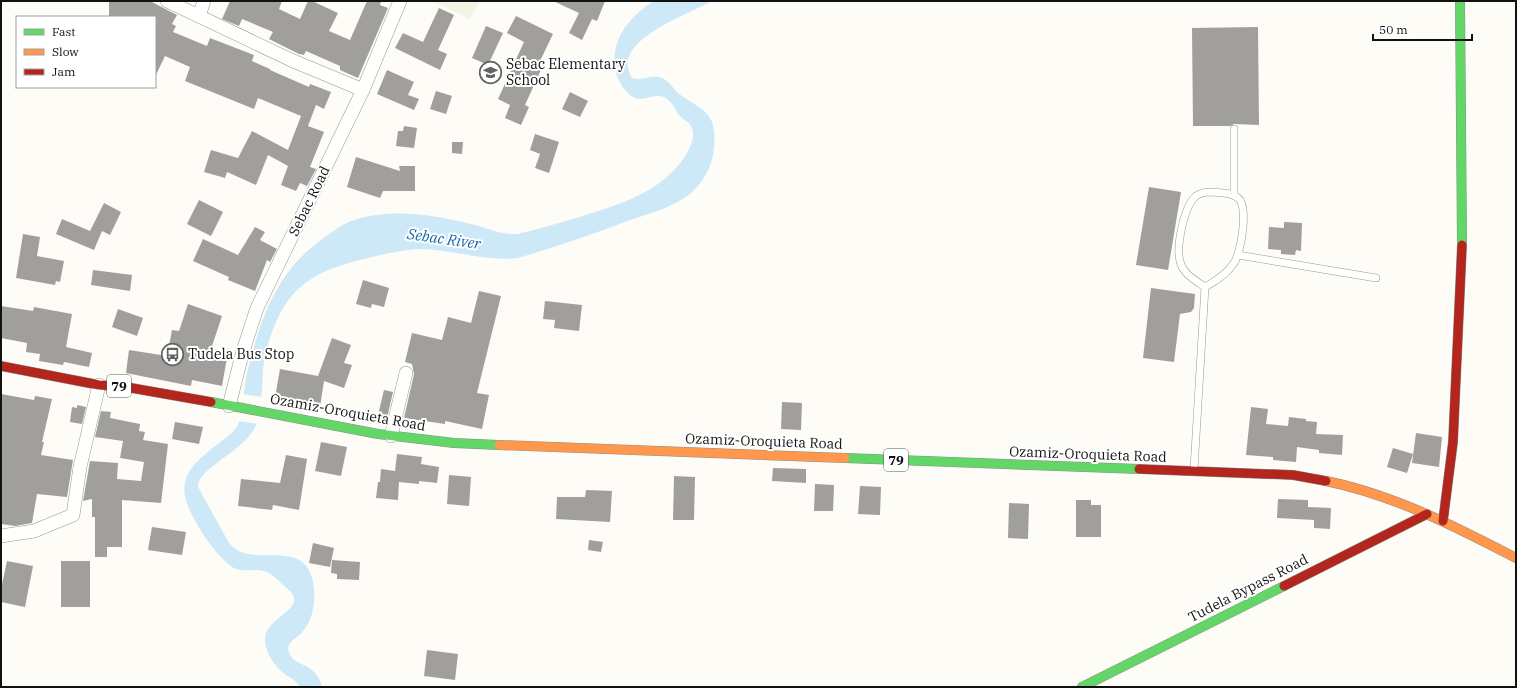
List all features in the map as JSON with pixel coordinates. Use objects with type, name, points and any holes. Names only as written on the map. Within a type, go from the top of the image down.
[{"type":"main road","points":[[1443,521],[1453,442],[1462,261],[1460,1]]},
{"type":"main road","name":"Ozamiz-Oroquieta Road","points":[[1,366],[99,385],[126,387],[261,411],[392,436],[454,444],[1294,476],[1332,482],[1385,496],[1443,521],[1516,558]]},
{"type":"main road","name":"Tudela Bypass Road","points":[[1082,687],[1427,514]]},
{"type":"street","points":[[167,1],[291,60],[362,90]]},
{"type":"street","points":[[199,16],[204,1]]},
{"type":"street","name":"Sebac Road","points":[[233,406],[243,351],[257,308],[362,90],[400,1]]},
{"type":"street","points":[[392,436],[406,373]]},
{"type":"street","points":[[1,536],[34,531],[73,515],[80,467],[99,385]]},
{"type":"lane","points":[[1234,129],[1234,195]]},
{"type":"lane","points":[[1203,193],[1234,195],[1239,198],[1243,205],[1244,215],[1238,255],[1234,264],[1223,276],[1205,287],[1187,274],[1180,262],[1179,248],[1186,210],[1196,196],[1203,193]]},
{"type":"lane","points":[[1238,255],[1376,278]]},
{"type":"lane","points":[[1193,472],[1205,287]]},
{"type":"green space","points":[[432,1],[479,1],[470,19]]},
{"type":"water","name":"Sebac River","points":[[654,1],[712,1],[655,30],[641,41],[631,52],[628,65],[632,78],[640,79],[660,77],[664,79],[680,94],[698,106],[712,121],[714,128],[714,148],[712,160],[704,178],[696,189],[684,198],[662,209],[518,258],[505,259],[480,257],[444,251],[419,249],[393,252],[351,262],[310,279],[290,298],[281,311],[268,343],[265,355],[261,403],[257,422],[252,432],[235,450],[206,472],[200,480],[198,487],[229,543],[239,551],[250,554],[288,556],[299,560],[308,568],[314,588],[312,614],[307,626],[290,643],[288,649],[294,660],[314,672],[322,687],[300,687],[274,663],[268,654],[265,643],[267,631],[272,624],[293,604],[294,598],[291,592],[267,572],[260,570],[239,570],[221,557],[205,537],[187,504],[185,496],[186,478],[190,470],[202,457],[232,433],[238,425],[251,358],[263,319],[271,301],[291,268],[305,253],[336,229],[351,221],[382,214],[413,214],[445,218],[501,233],[517,234],[605,209],[636,197],[664,180],[676,168],[688,152],[693,137],[691,126],[680,116],[672,104],[663,97],[656,96],[640,99],[630,95],[625,90],[617,76],[615,64],[617,42],[622,32],[636,15]]},
{"type":"pier","points":[[242,394],[264,397],[259,424],[237,421]]},
{"type":"building","points":[[109,1],[150,1],[177,15],[172,24],[176,26],[173,32],[207,46],[210,38],[254,55],[252,61],[270,70],[309,87],[310,84],[331,92],[324,109],[316,105],[308,126],[324,132],[310,167],[316,169],[307,186],[300,183],[296,191],[281,185],[288,166],[268,155],[256,185],[227,172],[225,178],[204,172],[211,150],[238,158],[252,131],[288,150],[301,116],[258,98],[254,109],[185,81],[190,67],[165,56],[156,75],[156,16],[109,16]]},
{"type":"building","points":[[230,1],[282,1],[279,9],[300,19],[308,1],[312,1],[338,13],[329,31],[350,40],[367,1],[381,1],[380,5],[388,8],[358,78],[340,70],[340,66],[306,51],[304,55],[299,54],[269,39],[273,32],[242,19],[239,26],[222,19]]},
{"type":"building","points":[[553,1],[605,1],[597,21],[592,19],[582,40],[569,33],[579,13]]},
{"type":"building","points":[[439,8],[454,15],[438,50],[447,54],[440,70],[395,48],[403,33],[423,42]]},
{"type":"building","points":[[516,16],[553,34],[541,59],[545,61],[525,105],[529,107],[521,125],[505,118],[510,105],[498,99],[524,42],[507,33]]},
{"type":"building","points":[[486,26],[503,33],[488,65],[472,58]]},
{"type":"building","points":[[1258,27],[1259,125],[1234,124],[1230,126],[1193,126],[1192,28]]},
{"type":"building","points":[[387,70],[414,82],[408,95],[419,99],[414,110],[377,94]]},
{"type":"building","points":[[436,91],[452,96],[446,114],[430,109]]},
{"type":"building","points":[[570,92],[588,101],[580,117],[562,109]]},
{"type":"building","points":[[404,126],[417,128],[414,148],[396,146],[398,131],[403,131]]},
{"type":"building","points":[[535,134],[559,142],[549,173],[535,168],[540,154],[530,150]]},
{"type":"building","points":[[452,142],[463,142],[462,154],[452,153]]},
{"type":"building","points":[[356,157],[400,171],[399,166],[415,166],[415,191],[383,191],[380,198],[347,187]]},
{"type":"building","points":[[1149,187],[1181,192],[1168,270],[1136,265]]},
{"type":"building","points":[[199,200],[223,212],[211,236],[187,224]]},
{"type":"building","points":[[104,203],[121,212],[110,235],[102,231],[94,250],[56,234],[62,219],[90,231]]},
{"type":"building","points":[[1284,222],[1302,223],[1301,251],[1296,250],[1295,255],[1281,254],[1281,250],[1268,249],[1269,227],[1284,228]]},
{"type":"building","points":[[255,227],[265,232],[260,240],[277,249],[270,262],[267,260],[255,291],[228,280],[229,277],[193,261],[203,239],[238,255]]},
{"type":"building","points":[[23,234],[40,237],[37,256],[64,261],[60,282],[56,281],[55,285],[16,278]]},
{"type":"building","points":[[93,270],[132,275],[130,291],[91,285]]},
{"type":"building","points":[[363,280],[389,288],[384,307],[372,304],[371,308],[356,304]]},
{"type":"building","points":[[1151,288],[1195,294],[1194,308],[1191,312],[1180,314],[1174,362],[1143,358]]},
{"type":"building","points":[[479,291],[501,296],[477,393],[489,395],[482,429],[445,421],[445,424],[404,418],[414,374],[412,364],[405,362],[412,333],[442,340],[448,317],[471,323]]},
{"type":"building","points":[[545,301],[582,305],[579,331],[554,328],[555,320],[543,319]]},
{"type":"building","points":[[188,304],[222,316],[211,349],[228,352],[222,386],[192,380],[191,386],[126,373],[129,350],[167,356],[172,330],[179,331]]},
{"type":"building","points":[[1,306],[33,311],[34,307],[72,314],[66,347],[92,353],[89,367],[64,362],[63,365],[39,361],[40,354],[26,352],[27,343],[1,338]]},
{"type":"building","points":[[118,309],[143,318],[137,336],[112,327]]},
{"type":"building","points":[[332,338],[351,345],[344,363],[352,365],[344,388],[324,381],[320,407],[275,398],[280,369],[318,376]]},
{"type":"building","points":[[384,390],[393,392],[387,418],[378,415]]},
{"type":"building","points":[[1,394],[34,400],[35,396],[52,399],[42,442],[44,442],[41,455],[73,460],[67,497],[37,494],[32,523],[15,526],[1,524]]},
{"type":"building","points":[[782,402],[802,403],[801,430],[781,429]]},
{"type":"building","points":[[77,405],[86,407],[82,424],[70,422],[72,407],[77,408]]},
{"type":"building","points":[[1251,407],[1268,409],[1266,424],[1288,426],[1289,417],[1306,419],[1306,421],[1317,422],[1316,434],[1343,435],[1342,455],[1319,453],[1319,450],[1297,447],[1296,462],[1273,460],[1273,457],[1246,455]]},
{"type":"building","points":[[101,411],[111,412],[110,418],[140,424],[139,431],[145,432],[143,440],[168,444],[161,503],[122,500],[122,547],[107,547],[107,557],[95,557],[95,517],[92,517],[92,499],[83,501],[90,461],[118,463],[117,479],[141,481],[144,462],[120,458],[123,441],[95,437]]},
{"type":"building","points":[[175,422],[203,427],[199,444],[172,439]]},
{"type":"building","points":[[1416,433],[1442,437],[1439,467],[1412,463]]},
{"type":"building","points":[[321,442],[347,447],[341,476],[315,471]]},
{"type":"building","points":[[1393,448],[1413,454],[1407,473],[1387,467]]},
{"type":"building","points":[[397,454],[422,457],[421,464],[439,467],[437,483],[419,481],[419,484],[399,482],[398,500],[376,498],[378,482],[380,482],[381,469],[395,471]]},
{"type":"building","points":[[286,455],[307,459],[299,510],[273,505],[272,510],[238,506],[241,479],[280,483]]},
{"type":"building","points":[[773,468],[806,469],[806,483],[772,481]]},
{"type":"building","points":[[449,475],[471,477],[469,506],[447,504]]},
{"type":"building","points":[[674,476],[695,477],[694,520],[673,520]]},
{"type":"building","points":[[815,484],[834,485],[833,511],[814,511]]},
{"type":"building","points":[[860,486],[881,487],[880,515],[858,514]]},
{"type":"building","points":[[586,490],[612,491],[610,522],[556,519],[557,497],[585,497]]},
{"type":"building","points":[[1278,499],[1308,500],[1308,507],[1331,508],[1330,529],[1314,528],[1314,520],[1277,518]]},
{"type":"building","points":[[1076,500],[1091,500],[1091,505],[1101,505],[1101,537],[1076,537]]},
{"type":"building","points":[[1009,503],[1029,504],[1028,539],[1008,538]]},
{"type":"building","points":[[152,527],[186,532],[182,555],[148,550]]},
{"type":"building","points":[[589,540],[603,542],[601,552],[588,550]]},
{"type":"building","points":[[313,543],[334,548],[330,567],[309,563]]},
{"type":"building","points":[[332,560],[360,562],[359,580],[337,579],[337,574],[331,573]]},
{"type":"building","points":[[7,561],[33,566],[25,607],[1,602],[1,589]]},
{"type":"building","points":[[61,561],[90,561],[90,607],[61,607]]},
{"type":"building","points":[[427,650],[458,654],[455,680],[424,676]]},
{"type":"traffic: fast","points":[[1460,1],[1462,245]]},
{"type":"traffic: fast","points":[[211,402],[378,434],[454,443],[499,445]]},
{"type":"traffic: fast","points":[[845,458],[1139,469]]},
{"type":"traffic: fast","points":[[1082,687],[1284,586]]},
{"type":"traffic: slow","points":[[499,445],[845,458]]},
{"type":"traffic: slow","points":[[1326,481],[1376,494],[1400,503],[1447,523],[1516,558]]},
{"type":"traffic: jam","points":[[1443,521],[1453,442],[1462,245]]},
{"type":"traffic: jam","points":[[1,366],[99,385],[126,387],[211,402]]},
{"type":"traffic: jam","points":[[1139,469],[1293,475],[1326,481]]},
{"type":"traffic: jam","points":[[1284,586],[1427,514]]},
{"type":"place","name":"Sebac Elementary School","points":[[491,72]]},
{"type":"place","name":"Tudela Bus Stop","points":[[172,354]]}]
